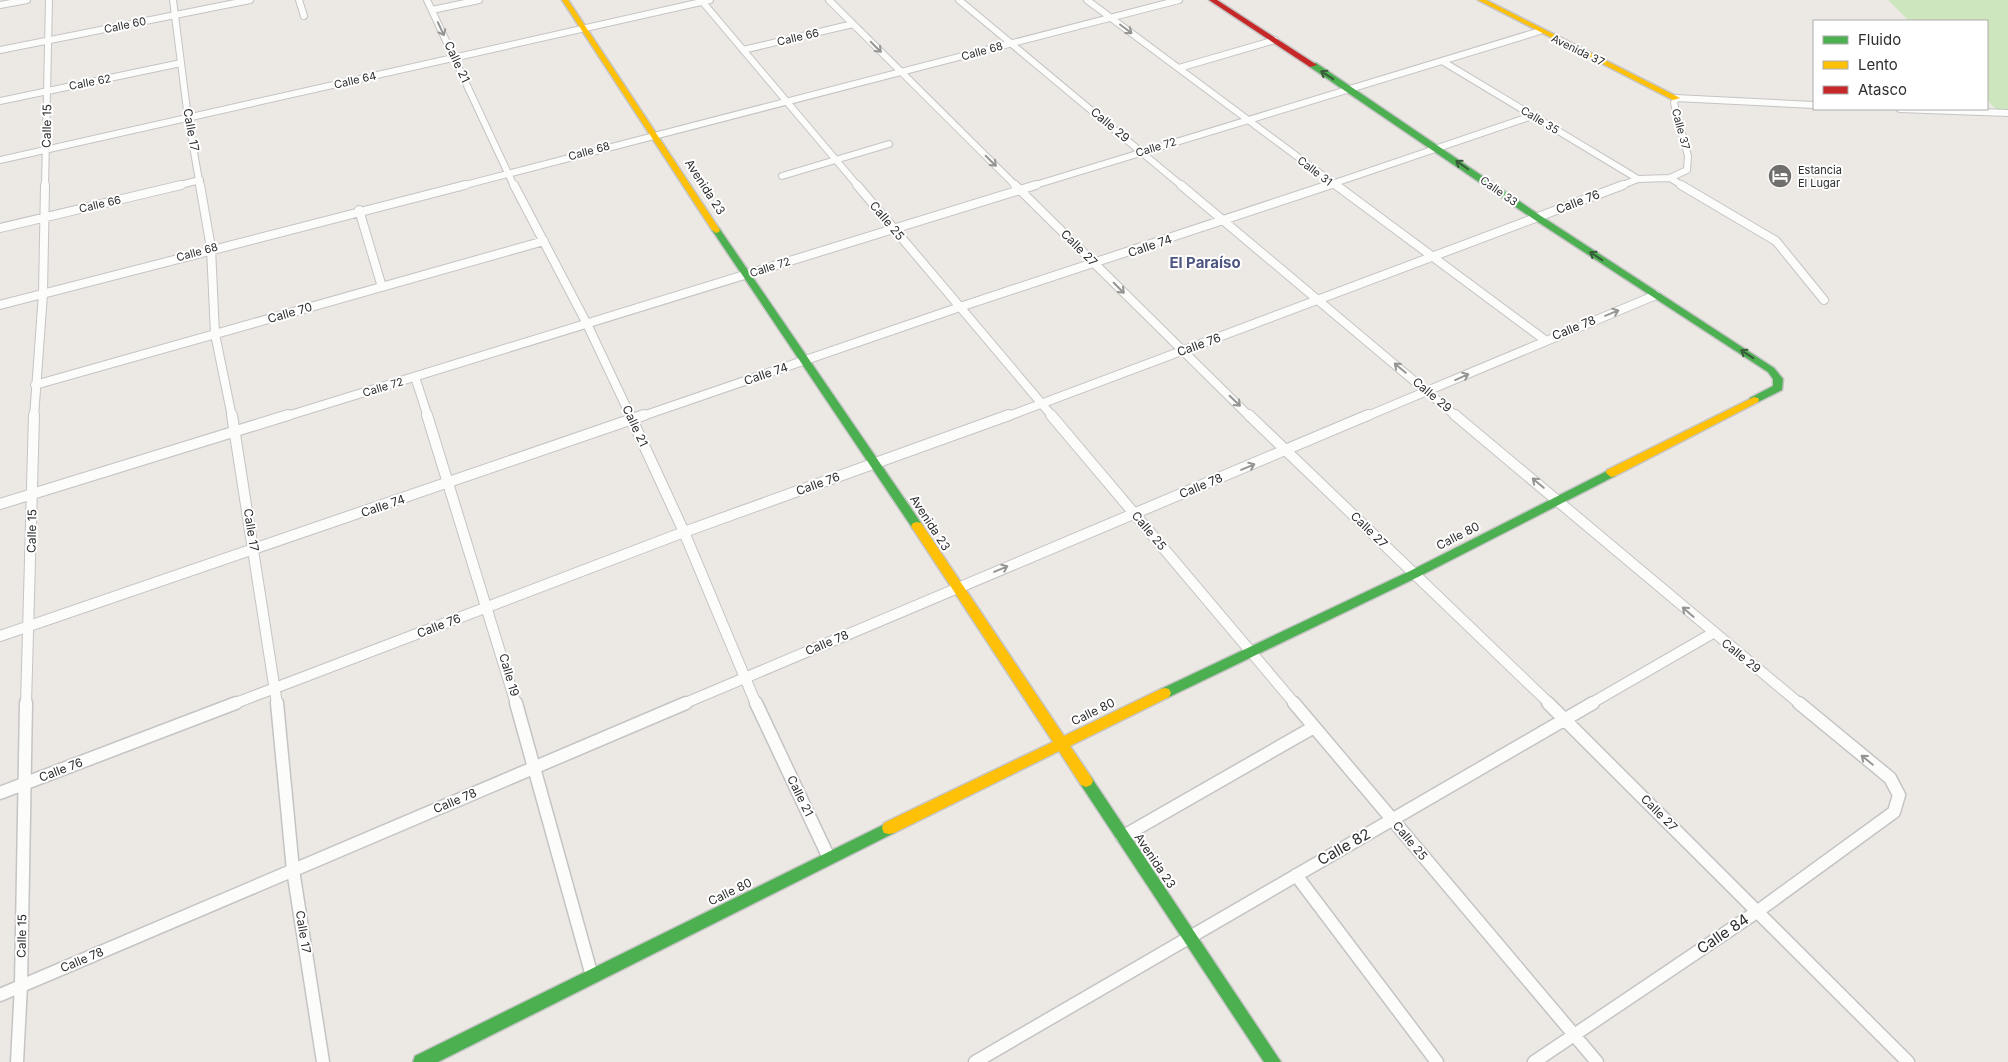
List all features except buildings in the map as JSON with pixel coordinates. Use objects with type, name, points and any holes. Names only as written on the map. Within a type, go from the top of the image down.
[{"type":"street","points":[[0,5],[27,0]]},
{"type":"street","name":"Calle 15","points":[[17,1062],[21,985],[24,784],[30,626],[35,385],[43,294],[43,217],[47,150],[49,0]]},
{"type":"street","name":"Calle 17","points":[[173,0],[188,118],[211,248],[215,334],[235,432],[276,689],[293,870],[323,1062]]},
{"type":"street","name":"Calle 60","points":[[0,50],[250,0]]},
{"type":"street","points":[[299,0],[304,16]]},
{"type":"street","name":"Calle 21","points":[[427,0],[507,172],[588,324],[684,532],[744,678],[830,858]]},
{"type":"street","points":[[432,10],[479,0]]},
{"type":"street","name":"Avenida 23","points":[[565,0],[655,134],[745,275],[875,463],[956,588],[1273,1062]]},
{"type":"street","name":"Calle 27","points":[[829,0],[1182,351],[1565,719],[1908,1062]]},
{"type":"street","name":"Calle 29","points":[[959,0],[1224,220],[1713,633],[1890,778],[1899,795]]},
{"type":"street","name":"Calle 31","points":[[1087,0],[1332,184],[1433,256],[1545,340]]},
{"type":"street","name":"Calle 68","points":[[0,305],[211,248],[1179,0]]},
{"type":"street","name":"Calle 33","points":[[1212,0],[1349,89],[1538,218],[1771,370],[1778,379],[1778,388]]},
{"type":"street","name":"Avenida 37","points":[[1481,0],[1676,98]]},
{"type":"street","name":"Calle 64","points":[[0,160],[704,1]]},
{"type":"street","name":"Calle 25","points":[[704,1],[743,50],[1597,1062]]},
{"type":"street","name":"Calle 66","points":[[743,50],[853,24]]},
{"type":"street","name":"Calle 72","points":[[0,504],[588,324],[892,227],[1540,31]]},
{"type":"street","points":[[1179,68],[1275,40]]},
{"type":"street","name":"Calle 35","points":[[1442,61],[1638,179]]},
{"type":"street","name":"Calle 62","points":[[0,100],[181,64]]},
{"type":"street","points":[[1676,98],[1813,105]]},
{"type":"street","name":"Calle 37","points":[[1670,178],[1681,175],[1687,170],[1688,156],[1674,103],[1676,98]]},
{"type":"street","points":[[1927,110],[2008,113]]},
{"type":"street","name":"Calle 74","points":[[0,636],[960,307],[1095,264],[1532,116]]},
{"type":"street","points":[[782,176],[889,144]]},
{"type":"street","points":[[1638,179],[1670,178],[1776,242],[1824,300]]},
{"type":"street","name":"Calle 76","points":[[0,793],[684,532],[1041,404],[1638,179]]},
{"type":"street","name":"Calle 66","points":[[0,228],[200,180]]},
{"type":"street","points":[[359,210],[382,287]]},
{"type":"street","name":"Calle 70","points":[[35,385],[544,241]]},
{"type":"street","name":"Calle 78","points":[[0,994],[956,588],[1656,295]]},
{"type":"street","name":"Calle 19","points":[[416,377],[489,607],[536,767],[592,976]]},
{"type":"street","name":"Calle 80","points":[[421,1062],[1060,744],[1414,574],[1778,388]]},
{"type":"street","name":"Calle 82","points":[[975,1062],[1713,633]]},
{"type":"street","points":[[1122,837],[1314,727]]},
{"type":"street","name":"Calle 84","points":[[1534,1062],[1758,911],[1894,812],[1899,795]]},
{"type":"street","points":[[1296,876],[1437,1062]]},
{"type":"green space","points":[[1888,0],[2008,0],[2008,111],[1997,110],[1988,101],[1988,20],[1908,20]]},
{"type":"traffic: fast","points":[[1313,65],[1538,218],[1771,370],[1778,379],[1778,388],[1754,400]]},
{"type":"traffic: fast","points":[[716,230],[917,526]]},
{"type":"traffic: fast","points":[[1165,693],[1414,574],[1611,473]]},
{"type":"traffic: fast","points":[[1086,781],[1273,1062]]},
{"type":"traffic: fast","points":[[421,1062],[889,828]]},
{"type":"traffic: slow","points":[[565,0],[716,230]]},
{"type":"traffic: slow","points":[[1481,0],[1676,98]]},
{"type":"traffic: slow","points":[[1611,473],[1754,400]]},
{"type":"traffic: slow","points":[[917,526],[1086,781]]},
{"type":"traffic: slow","points":[[889,828],[1165,693]]},
{"type":"traffic: jam","points":[[1212,0],[1313,65]]},
{"type":"place","name":"Estancia El Lugar","points":[[1780,176]]},
{"type":"district","name":"El Paraíso","points":[[1205,263]]}]
